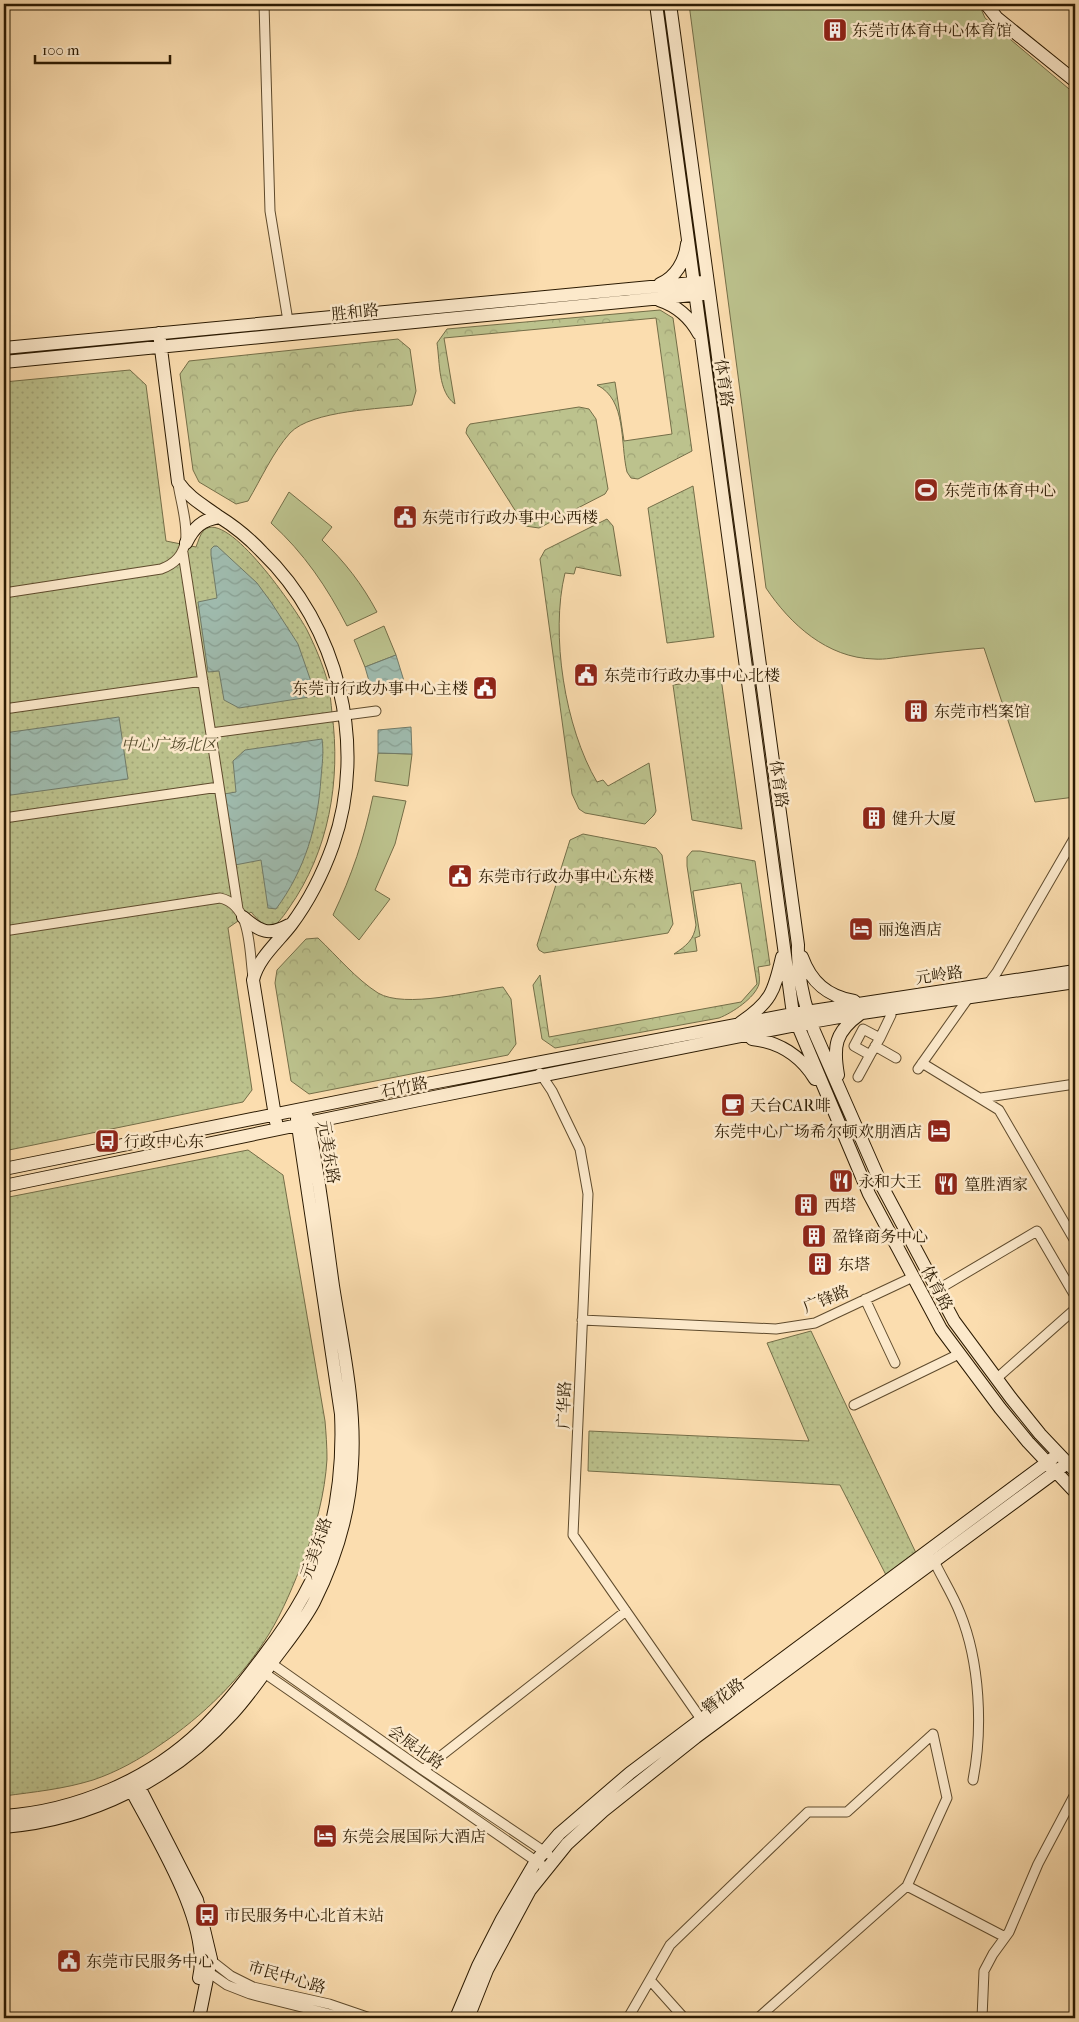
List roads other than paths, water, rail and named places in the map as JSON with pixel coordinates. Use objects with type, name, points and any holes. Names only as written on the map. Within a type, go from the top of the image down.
[{"type":"street","points":[[264,4],[270,211],[288,321]]},
{"type":"street","name":"体育路","points":[[656,4],[784,947],[802,1018],[828,1097],[869,1194],[941,1329],[1000,1408],[1075,1492]]},
{"type":"street","name":"体育路","points":[[670,4],[798,945],[802,1018],[841,1092],[883,1188],[954,1321],[996,1379],[1067,1462]]},
{"type":"street","points":[[986,4],[997,18],[1075,81]]},
{"type":"street","points":[[654,285],[662,284],[669,279],[680,266],[686,251],[688,234]]},
{"type":"street","name":"胜和路","points":[[4,348],[654,285],[695,289]]},
{"type":"street","name":"胜和路","points":[[4,362],[656,299],[708,287]]},
{"type":"street","points":[[656,299],[678,309],[687,316],[694,325],[703,347]]},
{"type":"street","points":[[159,333],[203,680],[219,787],[277,1130]]},
{"type":"street","points":[[178,482],[190,498],[247,537],[268,557],[292,587],[306,608],[326,647],[344,715],[348,757],[342,817],[333,845],[319,880],[291,924],[260,963],[253,980]]},
{"type":"street","points":[[4,593],[171,566],[185,548],[198,525],[204,520],[219,517]]},
{"type":"street","points":[[4,709],[203,680]]},
{"type":"street","points":[[211,733],[376,711]]},
{"type":"street","points":[[4,818],[219,787]]},
{"type":"street","points":[[988,984],[997,972],[1075,837]]},
{"type":"street","points":[[4,930],[212,899],[227,900],[253,926],[268,932],[280,930],[291,924]]},
{"type":"street","points":[[798,945],[806,969],[817,984],[829,994],[862,1008],[842,1030],[836,1043],[836,1062],[841,1092]]},
{"type":"street","points":[[784,947],[772,994],[763,1007],[738,1031],[782,1047],[796,1057],[812,1073],[828,1097]]},
{"type":"street","name":"元岭路","points":[[802,1018],[988,984],[1075,971]]},
{"type":"street","name":"元岭路","points":[[862,1008],[969,997],[1075,982]]},
{"type":"street","points":[[969,997],[920,1066],[999,1110],[1075,1241]]},
{"type":"street","points":[[858,1077],[891,1015]]},
{"type":"street","name":"石竹路","points":[[4,1186],[542,1077],[802,1018]]},
{"type":"street","points":[[870,1055],[854,1046],[863,1029],[896,1058]]},
{"type":"street","name":"石竹路","points":[[4,1169],[535,1064],[738,1031]]},
{"type":"street","points":[[848,1032],[859,1038]]},
{"type":"street","name":"广华路","points":[[535,1064],[552,1091],[580,1149],[588,1194],[574,1535],[702,1719]]},
{"type":"street","points":[[980,1098],[1075,1084]]},
{"type":"street","name":"元美东路","points":[[4,1827],[52,1821],[75,1814],[184,1758],[232,1714],[264,1665],[294,1633],[313,1602],[326,1573],[344,1521],[352,1465],[352,1414],[301,1110]]},
{"type":"street","points":[[937,1290],[1037,1231],[1075,1296]]},
{"type":"street","name":"广锋路","points":[[582,1320],[776,1329],[815,1323],[913,1277]]},
{"type":"street","points":[[865,1299],[895,1363]]},
{"type":"street","points":[[996,1379],[1075,1309]]},
{"type":"street","points":[[854,1405],[959,1354]]},
{"type":"street","name":"簪花路","points":[[468,2018],[487,1970],[559,1834],[597,1801],[702,1719],[1051,1467],[1067,1462]]},
{"type":"street","name":"簪花路","points":[[456,2018],[478,1966],[517,1891],[545,1860],[567,1844],[603,1811],[682,1748],[934,1561],[1051,1467]]},
{"type":"street","points":[[934,1561],[960,1613],[972,1653],[978,1698],[978,1753],[973,1780]]},
{"type":"street","points":[[423,1770],[626,1611]]},
{"type":"street","name":"会展北路","points":[[264,1665],[423,1770],[545,1860]]},
{"type":"street","name":"会展北路","points":[[264,1665],[545,1860]]},
{"type":"street","points":[[628,2018],[670,1945],[808,1812],[847,1812],[933,1734],[947,1798],[907,1886],[758,2018]]},
{"type":"street","points":[[133,1785],[197,1900],[206,1963],[199,2018]]},
{"type":"street","name":"元美东路","points":[[4,1816],[48,1810],[133,1785]]},
{"type":"street","points":[[982,2018],[984,1971],[1005,1937],[1038,1864],[1075,1794]]},
{"type":"street","points":[[907,1886],[1005,1937]]},
{"type":"street","points":[[191,2018],[206,1963]]},
{"type":"street","name":"市民中心路","points":[[206,1963],[227,1985],[250,1994],[346,2018]]},
{"type":"street","name":"市民中心路","points":[[206,1963],[253,1987],[329,2004],[370,2018]]},
{"type":"street","points":[[650,1980],[684,2018]]},
{"type":"water","points":[[217,546],[257,583],[271,602],[298,644],[316,696],[239,708],[224,700],[219,671],[208,672],[198,602],[217,598],[211,555],[211,549]]},
{"type":"water","points":[[396,655],[404,681],[371,688],[365,667]]},
{"type":"water","points":[[119,717],[128,779],[4,796],[4,733]]},
{"type":"water","points":[[411,727],[412,754],[378,753],[378,730]]},
{"type":"water","points":[[322,739],[323,758],[317,813],[308,846],[295,879],[286,894],[276,909],[268,908],[261,860],[235,865],[224,794],[236,792],[233,761],[245,750]]},
{"type":"place","name":"东莞市体育中心体育馆","points":[[835,30]]},
{"type":"place","name":"东莞市体育中心","points":[[926,490]]},
{"type":"place","name":"东莞市行政办事中心西楼","points":[[405,517]]},
{"type":"place","name":"东莞市行政办事中心北楼","points":[[586,675]]},
{"type":"place","name":"东莞市行政办事中心主楼","points":[[485,688]]},
{"type":"place","name":"东莞市档案馆","points":[[916,711]]},
{"type":"place","name":"健升大厦","points":[[874,818]]},
{"type":"place","name":"东莞市行政办事中心东楼","points":[[460,876]]},
{"type":"place","name":"丽逸酒店","points":[[861,929]]},
{"type":"place","name":"天台CAR啡","points":[[733,1105]]},
{"type":"place","name":"东莞中心广场希尔顿欢朋酒店","points":[[939,1131]]},
{"type":"place","name":"行政中心东","points":[[107,1141]]},
{"type":"place","name":"永和大王","points":[[841,1181]]},
{"type":"place","name":"篁胜酒家","points":[[946,1184]]},
{"type":"place","name":"西塔","points":[[806,1205]]},
{"type":"place","name":"盈锋商务中心","points":[[814,1236]]},
{"type":"place","name":"东塔","points":[[820,1264]]},
{"type":"place","name":"东莞会展国际大酒店","points":[[325,1836]]},
{"type":"place","name":"市民服务中心北首末站","points":[[207,1915]]},
{"type":"place","name":"东莞市民服务中心","points":[[69,1961]]},
{"type":"park label","name":"中心广场北区","points":[[169,744]]}]
